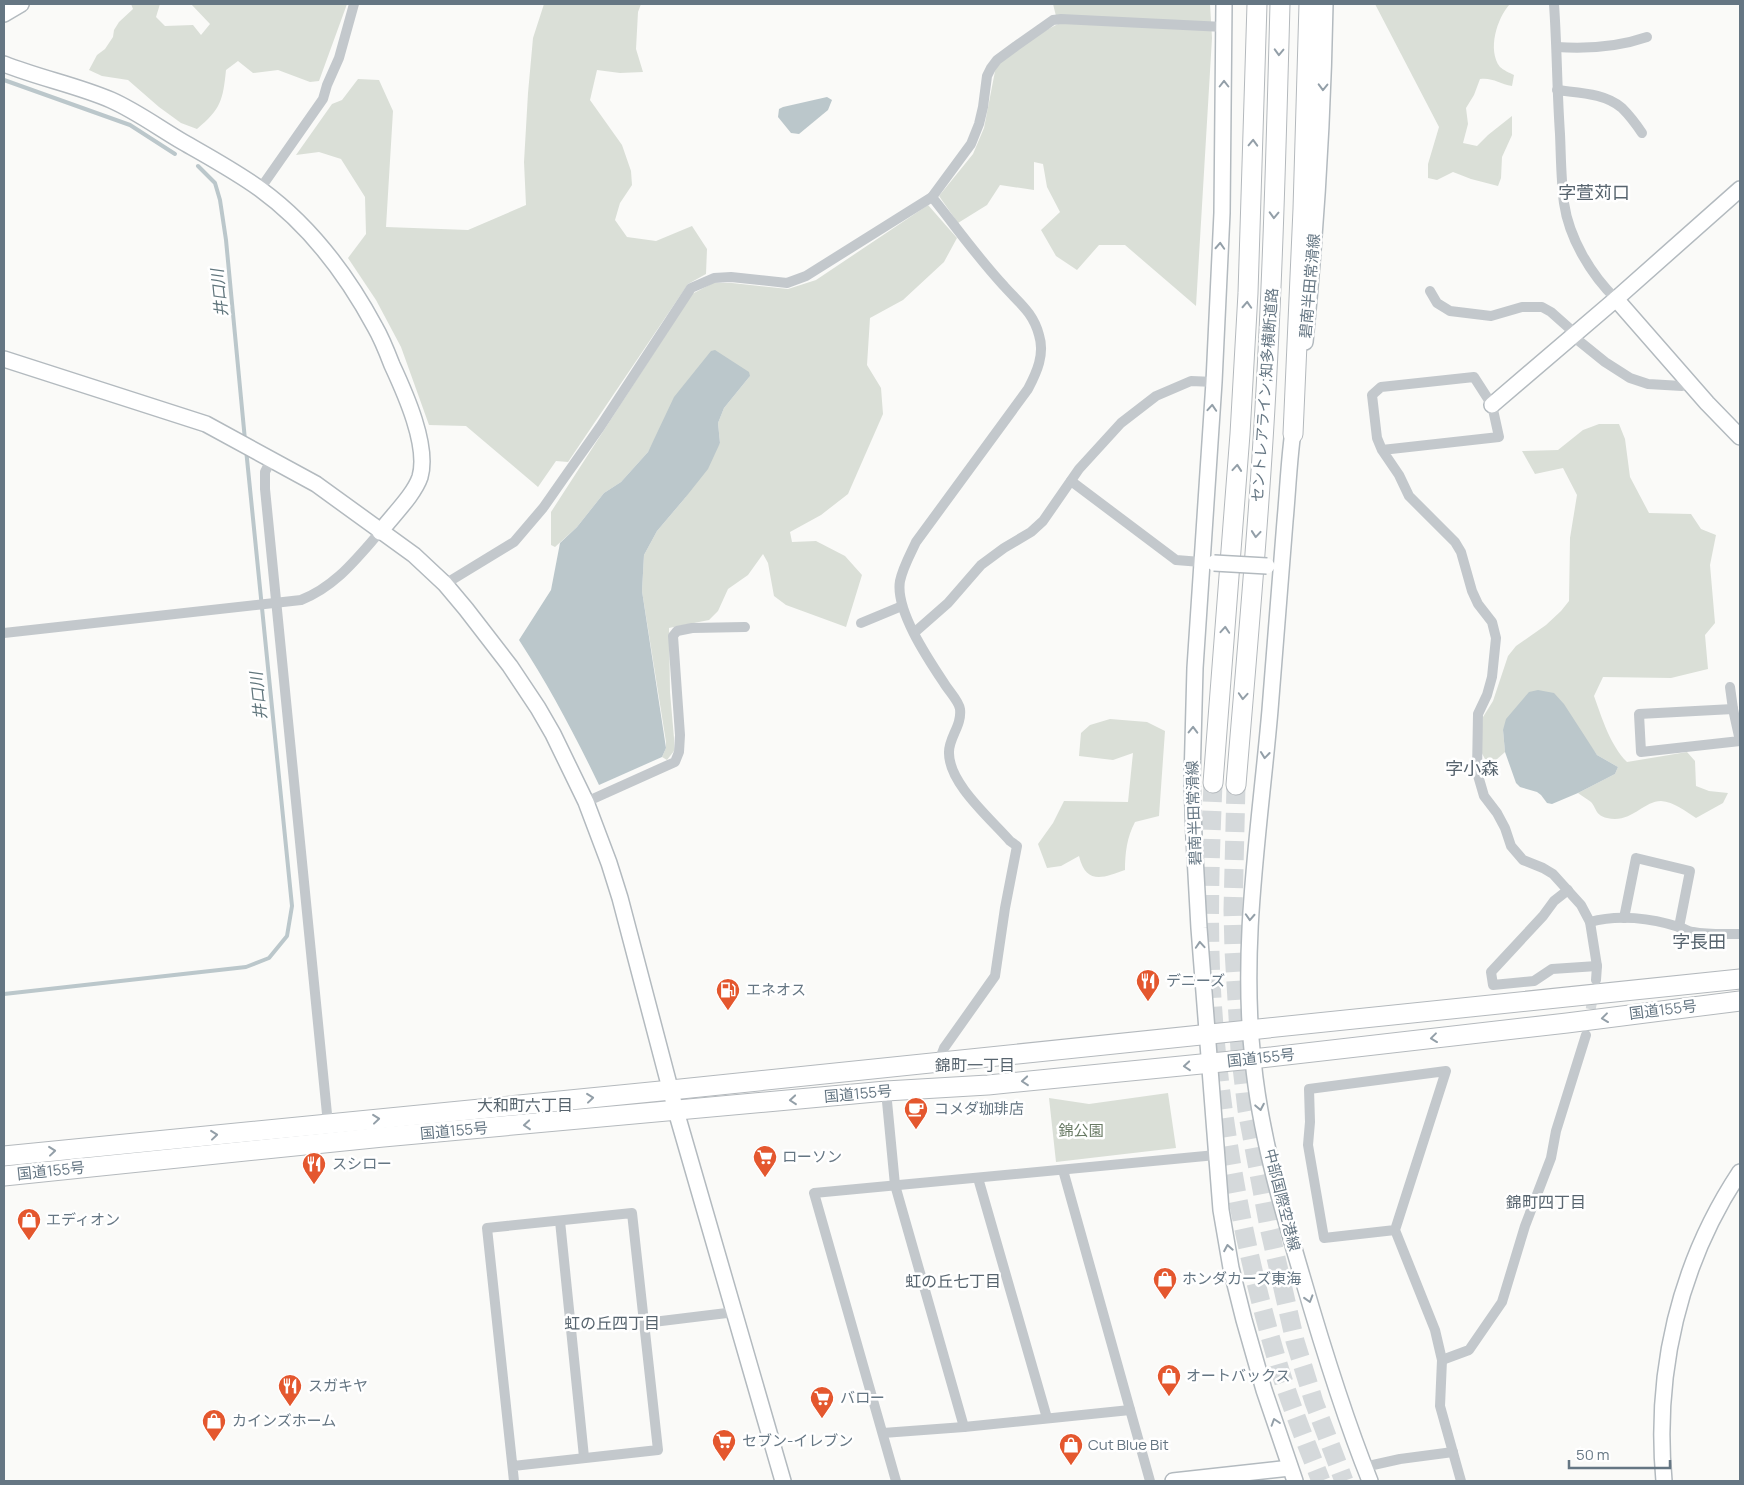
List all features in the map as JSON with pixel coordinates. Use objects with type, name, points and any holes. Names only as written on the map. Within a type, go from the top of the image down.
[{"type":"highway","name":"セントレアライン;知多横断道路","points":[[1213,783],[1240,434],[1248,293],[1256,4]]},
{"type":"highway","name":"セントレアライン;知多横断道路","points":[[1236,785],[1262,458],[1274,241],[1280,4]]},
{"type":"highway","points":[[1293,434],[1304,190],[1309,4]]},
{"type":"highway","name":"国道155号","points":[[4,1156],[671,1090],[1740,979]]},
{"type":"highway","name":"国道155号","points":[[4,1176],[364,1139],[886,1091],[988,1085],[1209,1064],[1568,1023],[1740,1000]]},
{"type":"street","points":[[4,14],[21,4]]},
{"type":"street","points":[[260,189],[323,100],[327,85],[339,58],[354,4]]},
{"type":"street","name":"碧南半田常滑線","points":[[1209,1064],[1199,928],[1192,780],[1195,668],[1208,562],[1222,213],[1224,4]]},
{"type":"street","name":"碧南半田常滑線","points":[[1252,1059],[1248,951],[1250,905],[1268,722],[1274,566],[1303,368],[1312,275],[1323,104],[1325,4]]},
{"type":"street","points":[[1554,4],[1564,204],[1570,225],[1581,251],[1592,272],[1740,437]]},
{"type":"street","points":[[445,584],[514,542],[522,534],[543,508],[600,427],[691,288],[714,278],[732,277],[786,283],[806,276],[932,197],[971,144],[984,107],[987,76],[997,60],[1053,20],[1224,27]]},
{"type":"street","points":[[1556,47],[1576,48],[1620,44],[1647,37]]},
{"type":"street","points":[[4,64],[27,73],[82,89],[135,112],[260,189],[307,231],[351,288],[376,328],[411,411],[421,452],[420,476],[413,490],[380,532],[328,587],[302,600],[4,633]]},
{"type":"street","points":[[1557,90],[1605,98],[1620,107],[1642,133]]},
{"type":"street","points":[[1492,405],[1616,299],[1740,189]]},
{"type":"street","points":[[932,197],[1004,287],[1022,303],[1033,318],[1040,336],[1041,352],[1039,368],[1028,389],[916,542],[900,582],[900,596],[906,618],[960,708],[958,728],[948,752],[956,778],[1010,841],[1017,846],[995,976],[944,1048],[939,1061]]},
{"type":"street","points":[[1430,291],[1437,303],[1450,311],[1491,316],[1522,307],[1542,308],[1551,312],[1569,328],[1579,341],[1630,378],[1648,384],[1682,386],[1689,382]]},
{"type":"street","points":[[4,359],[206,424],[316,484],[414,555],[445,584],[510,666],[553,734],[586,802],[620,898],[676,1111],[783,1481]]},
{"type":"street","points":[[1382,450],[1499,437],[1492,405],[1474,377],[1381,387],[1372,395],[1377,438],[1382,450],[1399,475],[1409,496],[1454,542],[1461,552],[1475,597],[1492,622],[1496,638],[1492,677],[1487,695],[1478,714],[1477,772],[1484,796],[1506,828],[1511,846],[1523,860],[1552,874],[1581,905],[1590,922],[1597,966],[1596,980]]},
{"type":"street","points":[[915,632],[948,603],[981,565],[1043,521],[1079,470],[1121,423],[1156,396],[1191,381],[1214,382]]},
{"type":"street","points":[[271,460],[265,472],[265,489],[328,1124]]},
{"type":"street","points":[[1071,481],[1176,560],[1274,566]]},
{"type":"street","points":[[861,623],[902,606]]},
{"type":"street","points":[[586,802],[675,762],[679,752],[680,736],[673,636],[677,631],[692,628],[745,627]]},
{"type":"street","points":[[1730,687],[1740,741],[1641,752],[1639,714],[1733,709]]},
{"type":"street","points":[[1624,918],[1636,858],[1690,871],[1679,927]]},
{"type":"street","points":[[1568,890],[1554,901],[1543,916],[1491,972],[1493,985],[1534,981],[1552,969],[1597,966]]},
{"type":"street","points":[[1590,922],[1604,918],[1624,918],[1646,920],[1679,927],[1692,932],[1740,934]]},
{"type":"street","points":[[1442,1360],[1469,1350],[1502,1302],[1525,1226],[1552,1158],[1556,1131],[1586,1035]]},
{"type":"street","name":"中部国際空港線","points":[[1252,1059],[1258,1102],[1288,1229],[1327,1359],[1367,1474]]},
{"type":"street","points":[[1173,1481],[1292,1475],[1264,1390],[1231,1268],[1221,1210],[1209,1064]]},
{"type":"street","points":[[1395,1230],[1324,1238],[1308,1145],[1310,1122],[1309,1089],[1446,1071],[1395,1230],[1435,1330],[1442,1360],[1440,1406],[1461,1481]]},
{"type":"street","points":[[886,1091],[896,1185],[964,1427]]},
{"type":"street","points":[[896,1481],[814,1193],[1216,1155]]},
{"type":"street","points":[[1063,1170],[1150,1481]]},
{"type":"street","points":[[1664,1481],[1662,1431],[1664,1393],[1668,1355],[1676,1318],[1685,1284],[1699,1248],[1715,1214],[1740,1172]]},
{"type":"street","points":[[978,1178],[1047,1418]]},
{"type":"street","points":[[513,1466],[658,1450],[632,1213],[487,1228],[514,1481]]},
{"type":"street","points":[[560,1221],[584,1457]]},
{"type":"street","points":[[645,1323],[735,1312]]},
{"type":"street","points":[[883,1434],[1130,1410]]},
{"type":"street","points":[[1367,1474],[1400,1459],[1453,1452]]},
{"type":"green space","points":[[131,4],[160,4],[156,17],[165,26],[193,25],[201,35],[210,24],[191,4],[347,4],[319,81],[310,82],[278,70],[253,73],[238,61],[226,70],[222,97],[216,109],[197,129],[181,123],[128,80],[102,76],[89,70],[97,55],[105,49],[113,37],[114,30],[119,22],[133,9]]},
{"type":"green space","points":[[544,4],[641,4],[638,12],[636,49],[643,72],[620,73],[597,70],[590,100],[622,145],[631,171],[632,185],[620,203],[615,220],[627,237],[656,241],[692,226],[707,249],[706,274],[688,284],[568,462],[556,461],[538,487],[466,426],[429,425],[401,347],[376,300],[348,258],[366,234],[365,197],[341,159],[319,152],[296,155],[332,104],[342,100],[358,79],[379,80],[393,111],[386,227],[468,230],[526,205],[524,162],[528,93],[533,38]]},
{"type":"green space","points":[[1053,4],[1210,4],[1212,38],[1196,306],[1125,245],[1099,245],[1077,270],[1056,256],[1041,230],[1060,212],[1047,187],[1043,164],[1034,162],[1034,190],[1000,185],[987,205],[958,223],[939,196],[973,154],[984,128],[996,66],[1021,43],[1058,24]]},
{"type":"green space","points":[[1375,4],[1510,4],[1501,17],[1495,34],[1494,52],[1500,67],[1514,75],[1512,86],[1492,80],[1480,79],[1474,95],[1466,108],[1468,124],[1463,143],[1477,146],[1512,116],[1512,135],[1502,157],[1501,178],[1498,186],[1453,172],[1437,180],[1428,178],[1428,164],[1439,127]]},
{"type":"green space","points":[[928,205],[957,238],[944,262],[903,300],[870,318],[867,365],[881,388],[883,414],[848,494],[821,515],[790,532],[792,542],[816,541],[845,556],[862,575],[846,627],[786,605],[774,596],[768,563],[763,554],[748,575],[728,589],[718,611],[709,620],[669,628],[670,692],[674,751],[667,760],[662,757],[666,748],[666,742],[642,591],[644,555],[657,531],[685,498],[720,443],[718,423],[724,408],[750,376],[660,429],[648,452],[621,482],[604,493],[577,527],[555,547],[551,545],[551,512],[692,294],[713,283],[732,283],[788,289],[816,280]]},
{"type":"green space","points":[[1599,424],[1619,424],[1625,439],[1630,477],[1649,513],[1691,514],[1701,529],[1716,535],[1710,565],[1715,623],[1705,635],[1708,669],[1671,678],[1603,677],[1594,696],[1611,739],[1627,762],[1687,752],[1695,761],[1696,786],[1709,791],[1728,793],[1723,803],[1696,818],[1675,805],[1661,801],[1648,804],[1623,818],[1607,818],[1600,815],[1591,802],[1578,793],[1615,774],[1618,767],[1597,755],[1589,744],[1503,730],[1505,752],[1496,760],[1485,759],[1479,748],[1483,717],[1493,701],[1508,656],[1516,646],[1546,625],[1569,601],[1570,538],[1577,495],[1563,468],[1535,474],[1522,451],[1558,450],[1583,430]]},
{"type":"green space","points":[[1110,719],[1147,722],[1165,731],[1159,816],[1135,822],[1127,845],[1125,870],[1103,877],[1096,877],[1086,872],[1079,856],[1061,866],[1047,868],[1038,844],[1053,823],[1064,801],[1128,802],[1133,753],[1113,760],[1079,756],[1081,733],[1090,725]]},
{"type":"green space","name":"錦公園","points":[[1168,1093],[1176,1148],[1056,1162],[1049,1098],[1089,1104]]},
{"type":"shaded area","points":[[827,97],[832,100],[828,110],[799,134],[791,133],[778,117],[779,109],[783,107]]},
{"type":"shaded area","points":[[715,350],[749,372],[750,376],[724,408],[718,423],[720,443],[708,469],[657,531],[644,555],[642,591],[666,748],[662,757],[599,785],[561,711],[519,640],[551,590],[560,543],[577,527],[604,493],[621,482],[648,452],[674,397],[711,351]]},
{"type":"shaded area","points":[[1538,690],[1554,693],[1564,704],[1597,755],[1618,767],[1615,774],[1552,804],[1547,803],[1537,792],[1520,787],[1516,783],[1505,752],[1503,730],[1506,719],[1529,692]]},
{"type":"waterway","name":"井口川","points":[[4,80],[130,125],[175,154]]},
{"type":"waterway","name":"井口川","points":[[198,166],[215,183],[220,200],[226,240],[245,440]]},
{"type":"waterway","name":"井口川","points":[[4,994],[246,967],[269,958],[287,936],[292,906],[246,449]]},
{"type":"tunnel","points":[[1213,783],[1210,898],[1211,984],[1217,1056],[1228,1143],[1244,1230],[1264,1316],[1286,1388],[1321,1481]]},
{"type":"tunnel","points":[[1236,785],[1234,950],[1240,1050],[1247,1110],[1269,1227],[1295,1341],[1314,1402],[1344,1481]]},
{"type":"tunnel","points":[[1588,1024],[1594,991]]},
{"type":"place","name":"デニーズ","points":[[1148,1002]]},
{"type":"place","name":"エネオス","points":[[728,1011]]},
{"type":"place","name":"コメダ珈琲店","points":[[916,1130]]},
{"type":"place","name":"ローソン","points":[[765,1178]]},
{"type":"place","name":"スシロー","points":[[314,1185]]},
{"type":"place","name":"エディオン","points":[[29,1241]]},
{"type":"place","name":"ホンダカーズ東海","points":[[1165,1300]]},
{"type":"place","name":"オートバックス","points":[[1169,1397]]},
{"type":"place","name":"スガキヤ","points":[[290,1407]]},
{"type":"place","name":"バロー","points":[[822,1419]]},
{"type":"place","name":"カインズホーム","points":[[214,1442]]},
{"type":"place","name":"セブン-イレブン","points":[[724,1462]]},
{"type":"place","name":"Cut Blue Bit","points":[[1071,1466]]},
{"type":"district","name":"字萱苅口","points":[[1594,193]]},
{"type":"district","name":"字小森","points":[[1472,769]]},
{"type":"district","name":"字長田","points":[[1699,942]]},
{"type":"district","name":"錦町一丁目","points":[[975,1065]]},
{"type":"district","name":"大和町六丁目","points":[[525,1105]]},
{"type":"district","name":"錦町四丁目","points":[[1546,1202]]},
{"type":"district","name":"虹の丘七丁目","points":[[953,1281]]},
{"type":"district","name":"虹の丘四丁目","points":[[612,1323]]}]
